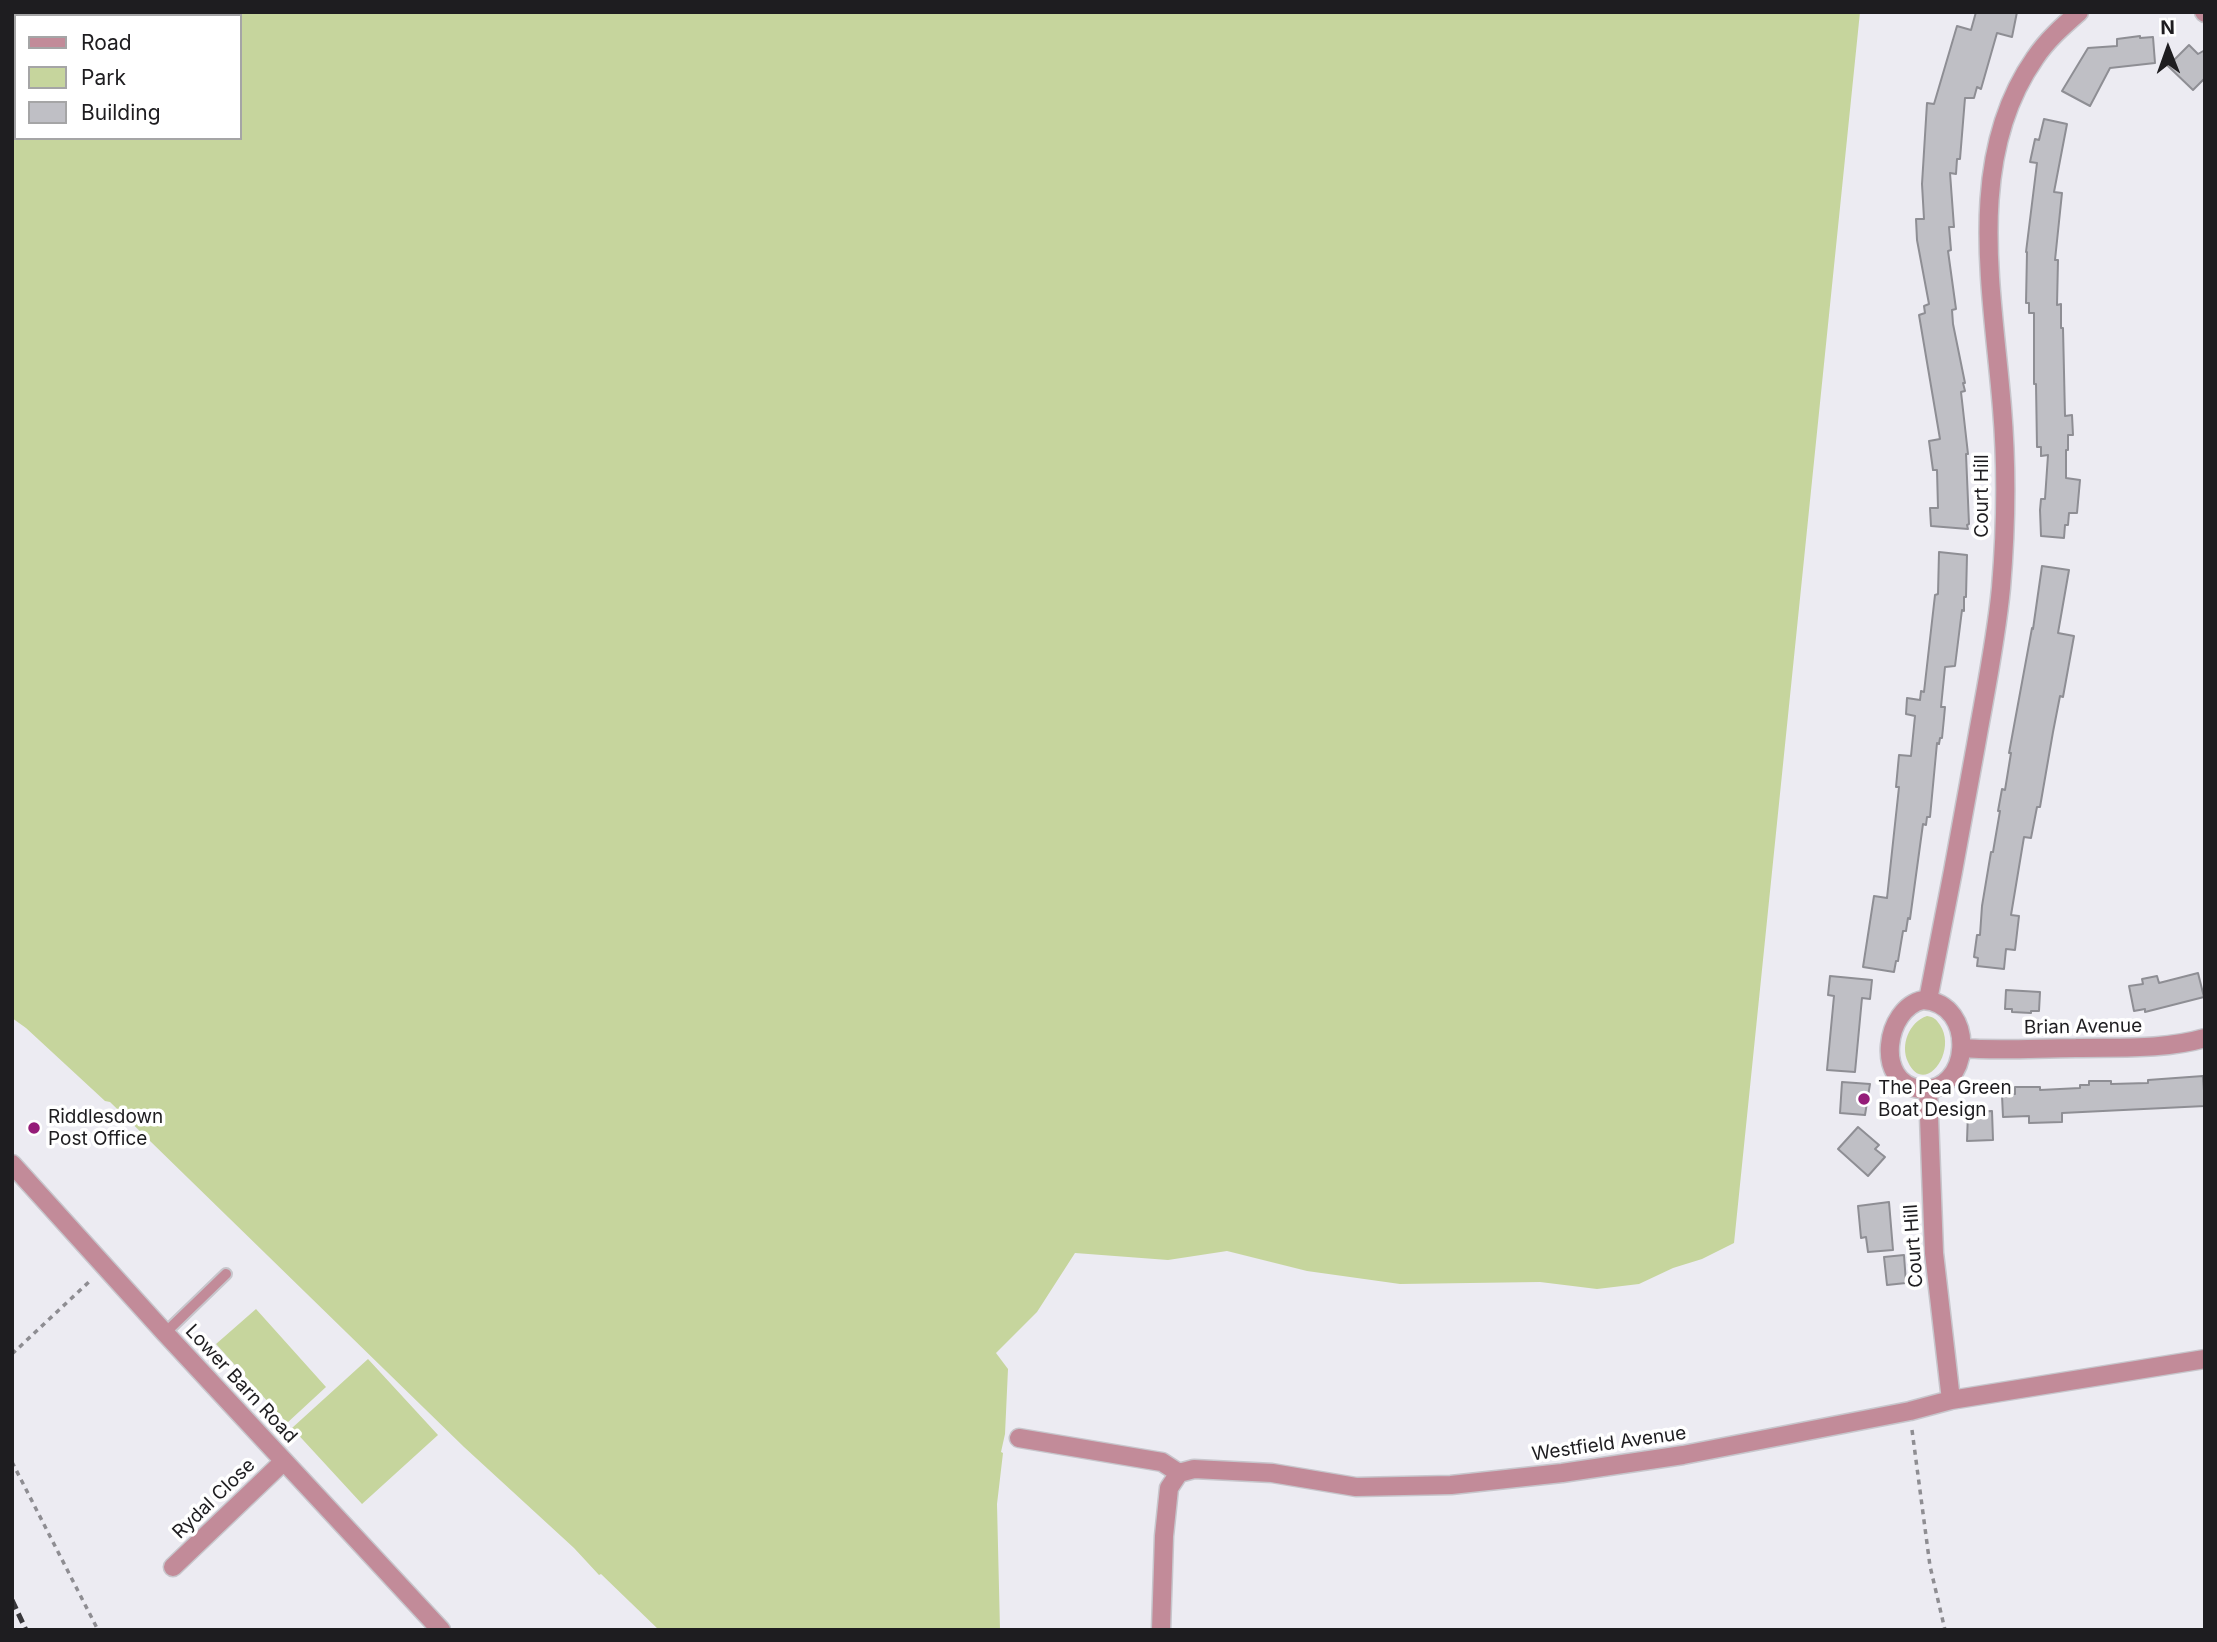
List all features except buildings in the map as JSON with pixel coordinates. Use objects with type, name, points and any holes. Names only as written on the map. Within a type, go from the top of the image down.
[{"type":"street","name":"Court Hill","points":[[1928,1000],[1985,698],[2001,586],[2004,461],[1990,262],[1993,169],[2003,124],[2020,82],[2044,45],[2079,12]]},
{"type":"street","points":[[1928,1000],[1942,1006],[1951,1014],[1960,1030],[1962,1048],[1956,1068],[1949,1077],[1928,1089],[1914,1088],[1900,1079],[1892,1064],[1889,1049],[1902,1013],[1912,1003],[1928,1000]]},
{"type":"street","name":"Brian Avenue","points":[[1962,1048],[2004,1050],[2143,1047],[2205,1038]]},
{"type":"street","name":"Court Hill","points":[[1928,1089],[1934,1253],[1951,1400]]},
{"type":"street","name":"Lower Barn Road","points":[[12,1164],[441,1630]]},
{"type":"street","name":"Westfield Avenue","points":[[1019,1438],[1162,1462],[1179,1473],[1194,1469],[1272,1473],[1356,1487],[1451,1485],[1562,1473],[1683,1455],[1951,1400],[2205,1359]]},
{"type":"street","name":"Rydal Close","points":[[173,1567],[284,1461]]},
{"type":"street","points":[[1161,1630],[1164,1536],[1169,1488],[1179,1473]]},
{"type":"lane","points":[[165,1333],[226,1274]]},
{"type":"path","points":[[12,1354],[105,1267]]},
{"type":"path","points":[[1910,1410],[1930,1566],[1945,1630]]},
{"type":"path","points":[[12,1462],[98,1630]]},
{"type":"green space","points":[[12,12],[1860,12],[1734,1243],[1639,1284],[1597,1289],[1540,1282],[1400,1284],[1307,1271],[1227,1251],[1168,1260],[1075,1253],[1037,1312],[996,1353],[1008,1369],[1005,1434],[997,1504],[1000,1630],[659,1630],[464,1447],[110,1102],[105,1101],[12,1018]]},
{"type":"green space","points":[[1927,1016],[1940,1025],[1945,1047],[1937,1067],[1922,1075],[1915,1072],[1908,1062],[1905,1048],[1915,1023]]},
{"type":"green space","points":[[256,1309],[326,1387],[287,1423],[216,1344]]},
{"type":"green space","points":[[368,1359],[438,1435],[362,1504],[292,1428]]},
{"type":"railway","points":[[12,1600],[26,1630]]},
{"type":"place","name":"The Pea Green Boat Design","points":[[1864,1099]]},
{"type":"place","name":"Riddlesdown Post Office","points":[[34,1128]]}]
